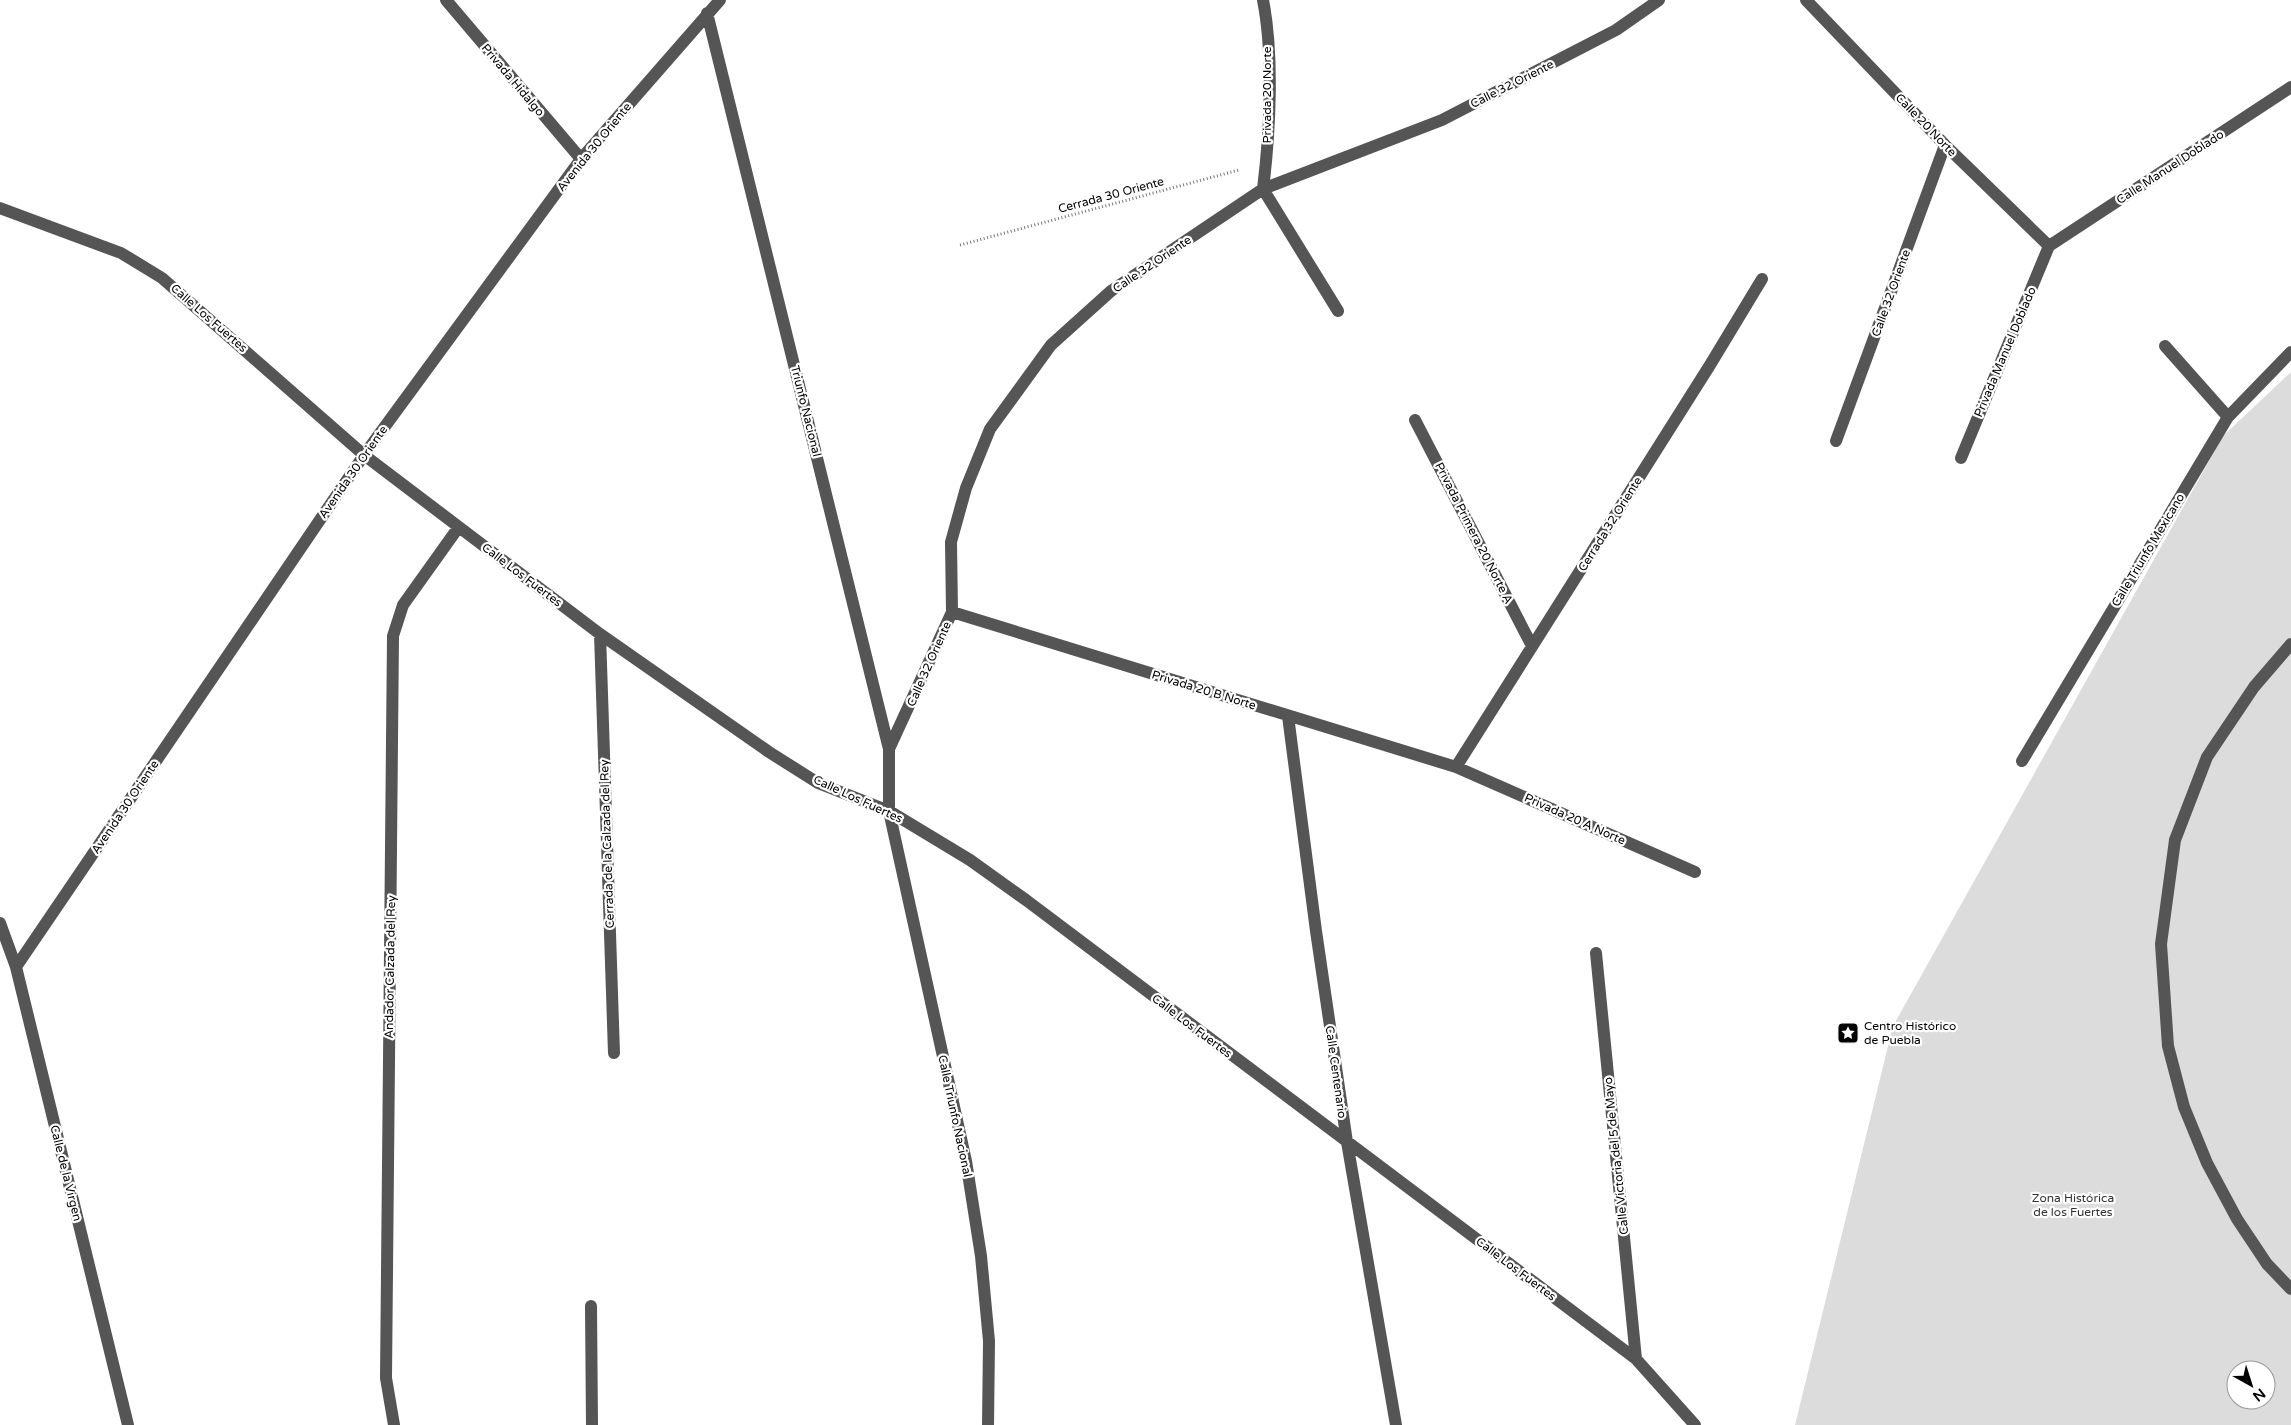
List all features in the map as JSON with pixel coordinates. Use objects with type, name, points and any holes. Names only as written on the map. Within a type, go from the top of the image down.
[{"type":"street","name":"Privada Hidalgo","points":[[446,0],[581,159]]},
{"type":"street","name":"Avenida 30 Oriente","points":[[16,967],[364,455],[581,159],[720,0]]},
{"type":"street","name":"Privada 20 Norte","points":[[1263,0],[1266,16],[1269,84],[1266,163],[1263,189]]},
{"type":"street","name":"Calle 32 Oriente","points":[[890,750],[952,612],[951,542],[966,488],[990,429],[1051,345],[1110,291],[1263,189],[1442,120],[1616,30],[1659,0]]},
{"type":"street","name":"Calle 20 Norte","points":[[1806,0],[1945,145],[2050,246]]},
{"type":"street","name":"Triunfo Nacional","points":[[707,13],[890,750],[889,811]]},
{"type":"street","name":"Calle Manuel Doblado","points":[[2050,246],[2291,87]]},
{"type":"street","name":"Calle 32 Oriente","points":[[1836,441],[1945,145]]},
{"type":"street","points":[[1263,189],[1338,311]]},
{"type":"street","name":"Calle Los Fuertes","points":[[0,208],[121,254],[162,278],[364,455],[458,528],[600,634],[769,752],[818,783],[889,811],[970,860],[1026,900],[1636,1359],[1695,1425]]},
{"type":"street","name":"Privada Manuel Doblado","points":[[1960,458],[2050,246]]},
{"type":"street","name":"Cerrada 32 Oriente","points":[[1456,767],[1710,365],[1762,279]]},
{"type":"street","points":[[2165,346],[2228,417]]},
{"type":"street","name":"Calle Triunfo Mexicano","points":[[2022,760],[2228,417],[2291,352]]},
{"type":"street","name":"Privada Primera 20 Norte A","points":[[1415,420],[1532,646]]},
{"type":"street","name":"Andador Calzada del Rey","points":[[394,1425],[386,1378],[393,636],[403,606],[458,528]]},
{"type":"street","name":"Privada 20 B Norte","points":[[952,612],[1456,767]]},
{"type":"street","name":"Cerrada de la Calzada del Rey","points":[[600,634],[614,1053]]},
{"type":"street","points":[[2291,644],[2254,687],[2207,757],[2175,840],[2162,944],[2168,1046],[2184,1107],[2207,1162],[2237,1219],[2267,1264],[2291,1289]]},
{"type":"street","name":"Calle Centenario","points":[[1288,716],[1316,931],[1347,1142],[1396,1425]]},
{"type":"street","name":"Privada 20 A Norte","points":[[1456,767],[1695,872]]},
{"type":"street","name":"Calle Triunfo Nacional","points":[[889,811],[966,1161],[981,1256],[988,1341],[988,1425]]},
{"type":"street","name":"Calle de la Virgen","points":[[0,923],[16,967],[128,1425]]},
{"type":"street","name":"Calle Victoria del 5 de Mayo","points":[[1596,953],[1636,1359]]},
{"type":"street","points":[[591,1306],[592,1425]]},
{"type":"path","name":"Cerrada 30 Oriente","points":[[960,245],[1266,163]]},
{"type":"green space","name":"Zona Histórica de los Fuertes","points":[[2291,372],[2291,1425],[1795,1425],[1893,1026],[2223,436]]},
{"type":"place","name":"Centro Histórico de Puebla","points":[[1848,1033]]}]
